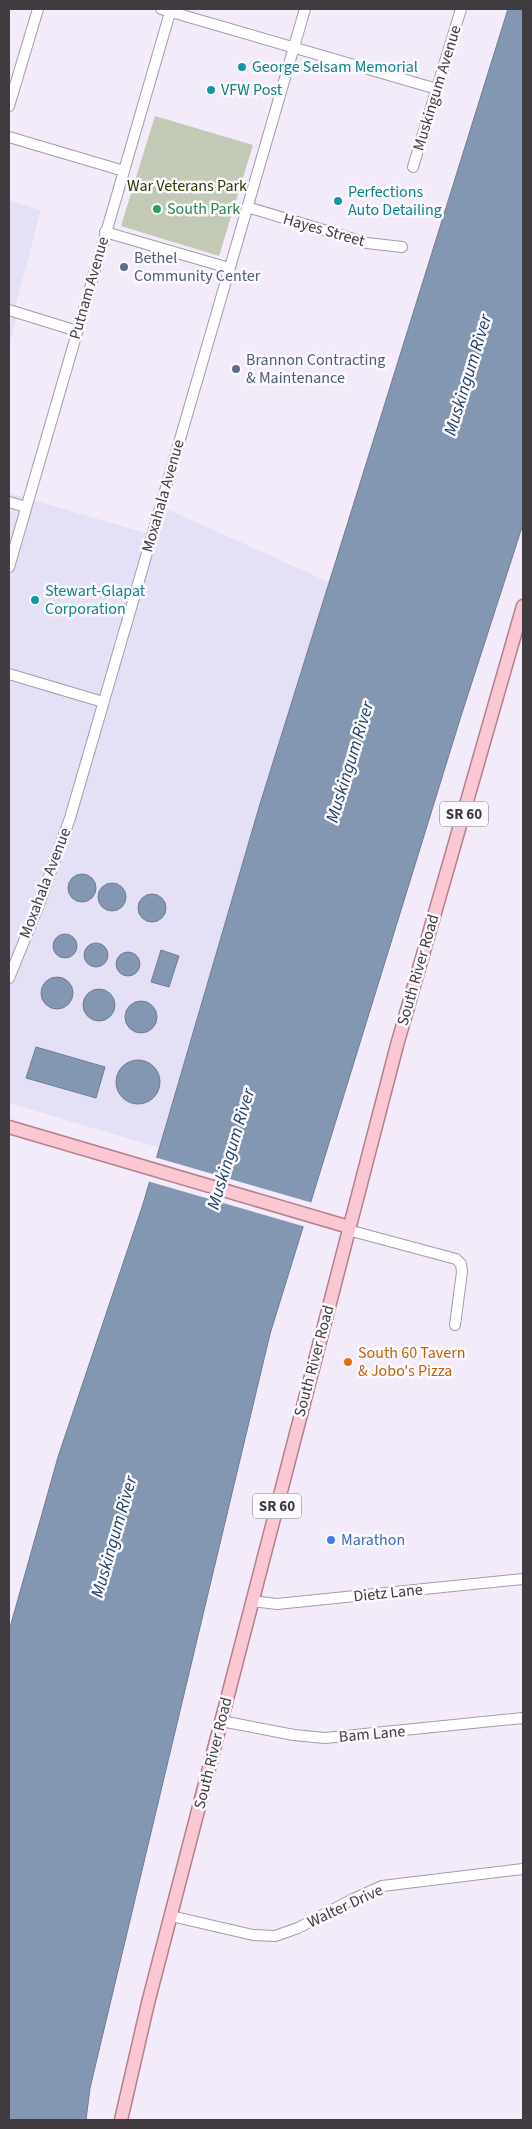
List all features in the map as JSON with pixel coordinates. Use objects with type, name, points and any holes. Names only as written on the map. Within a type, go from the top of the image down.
[{"type":"main road","name":"South River Road","points":[[121,2120],[143,2022],[397,1045],[523,606]]},
{"type":"main road","points":[[9,1127],[349,1228]]},
{"type":"street","points":[[9,106],[38,9]]},
{"type":"street","name":"Moxahala Avenue","points":[[9,978],[70,818],[305,9]]},
{"type":"street","name":"Muskingum Avenue","points":[[413,167],[461,9]]},
{"type":"street","points":[[167,10],[437,89]]},
{"type":"street","name":"Putnam Avenue","points":[[9,567],[124,171],[167,10]]},
{"type":"street","points":[[9,138],[124,171]]},
{"type":"street","name":"Hayes Street","points":[[247,207],[367,243],[402,247]]},
{"type":"street","points":[[105,232],[229,268]]},
{"type":"street","points":[[9,310],[77,330]]},
{"type":"street","points":[[9,502],[26,507]]},
{"type":"street","points":[[9,674],[103,702]]},
{"type":"street","points":[[349,1228],[456,1259],[461,1264],[462,1272],[455,1325]]},
{"type":"street","name":"Dietz Lane","points":[[252,1601],[277,1604],[523,1579]]},
{"type":"street","name":"Bam Lane","points":[[221,1721],[294,1735],[325,1738],[523,1718]]},
{"type":"street","name":"Walter Drive","points":[[171,1916],[253,1935],[275,1936],[298,1928],[382,1886],[523,1869]]},
{"type":"shaded area","points":[[9,200],[41,210],[15,308],[16,318],[9,346]]},
{"type":"shaded area","points":[[9,493],[156,536],[169,510],[329,582],[260,804],[160,1148],[9,1103]]},
{"type":"green space","name":"War Veterans Park","points":[[155,116],[253,145],[219,256],[121,226]]},
{"type":"water","name":"Muskingum River","points":[[508,9],[523,9],[523,524],[461,716],[270,1334],[90,2088],[86,2120],[9,2120],[9,1631],[58,1457],[143,1204],[260,804]]},
{"type":"water","points":[[82,874],[92,878],[96,888],[92,898],[82,902],[72,898],[68,888],[72,878]]},
{"type":"water","points":[[112,883],[122,887],[126,897],[122,907],[112,911],[102,907],[98,897],[102,887]]},
{"type":"water","points":[[152,894],[162,898],[166,908],[162,918],[152,922],[142,918],[138,908],[142,898]]},
{"type":"water","points":[[65,934],[74,937],[77,946],[74,955],[65,958],[56,955],[53,946],[56,937]]},
{"type":"water","points":[[96,943],[105,946],[108,955],[105,964],[96,967],[87,964],[84,955],[87,946]]},
{"type":"water","points":[[161,950],[179,956],[169,987],[151,982]]},
{"type":"water","points":[[128,952],[137,955],[140,964],[137,973],[128,976],[119,973],[116,964],[119,955]]},
{"type":"water","points":[[57,977],[63,978],[68,982],[72,987],[72,999],[68,1004],[63,1008],[57,1009],[51,1008],[46,1004],[42,999],[41,993],[42,987],[46,982],[51,978]]},
{"type":"water","points":[[99,989],[105,990],[110,994],[114,999],[114,1011],[110,1016],[105,1020],[99,1021],[93,1020],[88,1016],[84,1011],[83,1005],[84,999],[88,994],[93,990]]},
{"type":"water","points":[[141,1001],[147,1002],[152,1006],[156,1011],[156,1023],[152,1028],[147,1032],[141,1033],[135,1032],[130,1028],[126,1023],[125,1017],[126,1011],[130,1006],[135,1002]]},
{"type":"water","points":[[36,1047],[105,1067],[96,1098],[26,1078]]},
{"type":"water","points":[[138,1060],[150,1064],[156,1070],[160,1082],[156,1094],[150,1100],[138,1104],[126,1100],[120,1094],[116,1082],[120,1070],[126,1064]]},
{"type":"pier","points":[[154,1157],[313,1203],[306,1227],[147,1181]]},
{"type":"place","name":"George Selsam Memorial","points":[[242,67]]},
{"type":"place","name":"VFW Post","points":[[211,90]]},
{"type":"place","name":"Perfections Auto Detailing","points":[[338,201]]},
{"type":"place","name":"South Park","points":[[157,209]]},
{"type":"place","name":"Bethel Community Center","points":[[124,267]]},
{"type":"place","name":"Brannon Contracting & Maintenance","points":[[236,369]]},
{"type":"place","name":"Stewart-Glapat Corporation","points":[[35,600]]},
{"type":"place","name":"South 60 Tavern & Jobo's Pizza","points":[[348,1362]]},
{"type":"place","name":"Marathon","points":[[331,1540]]}]
